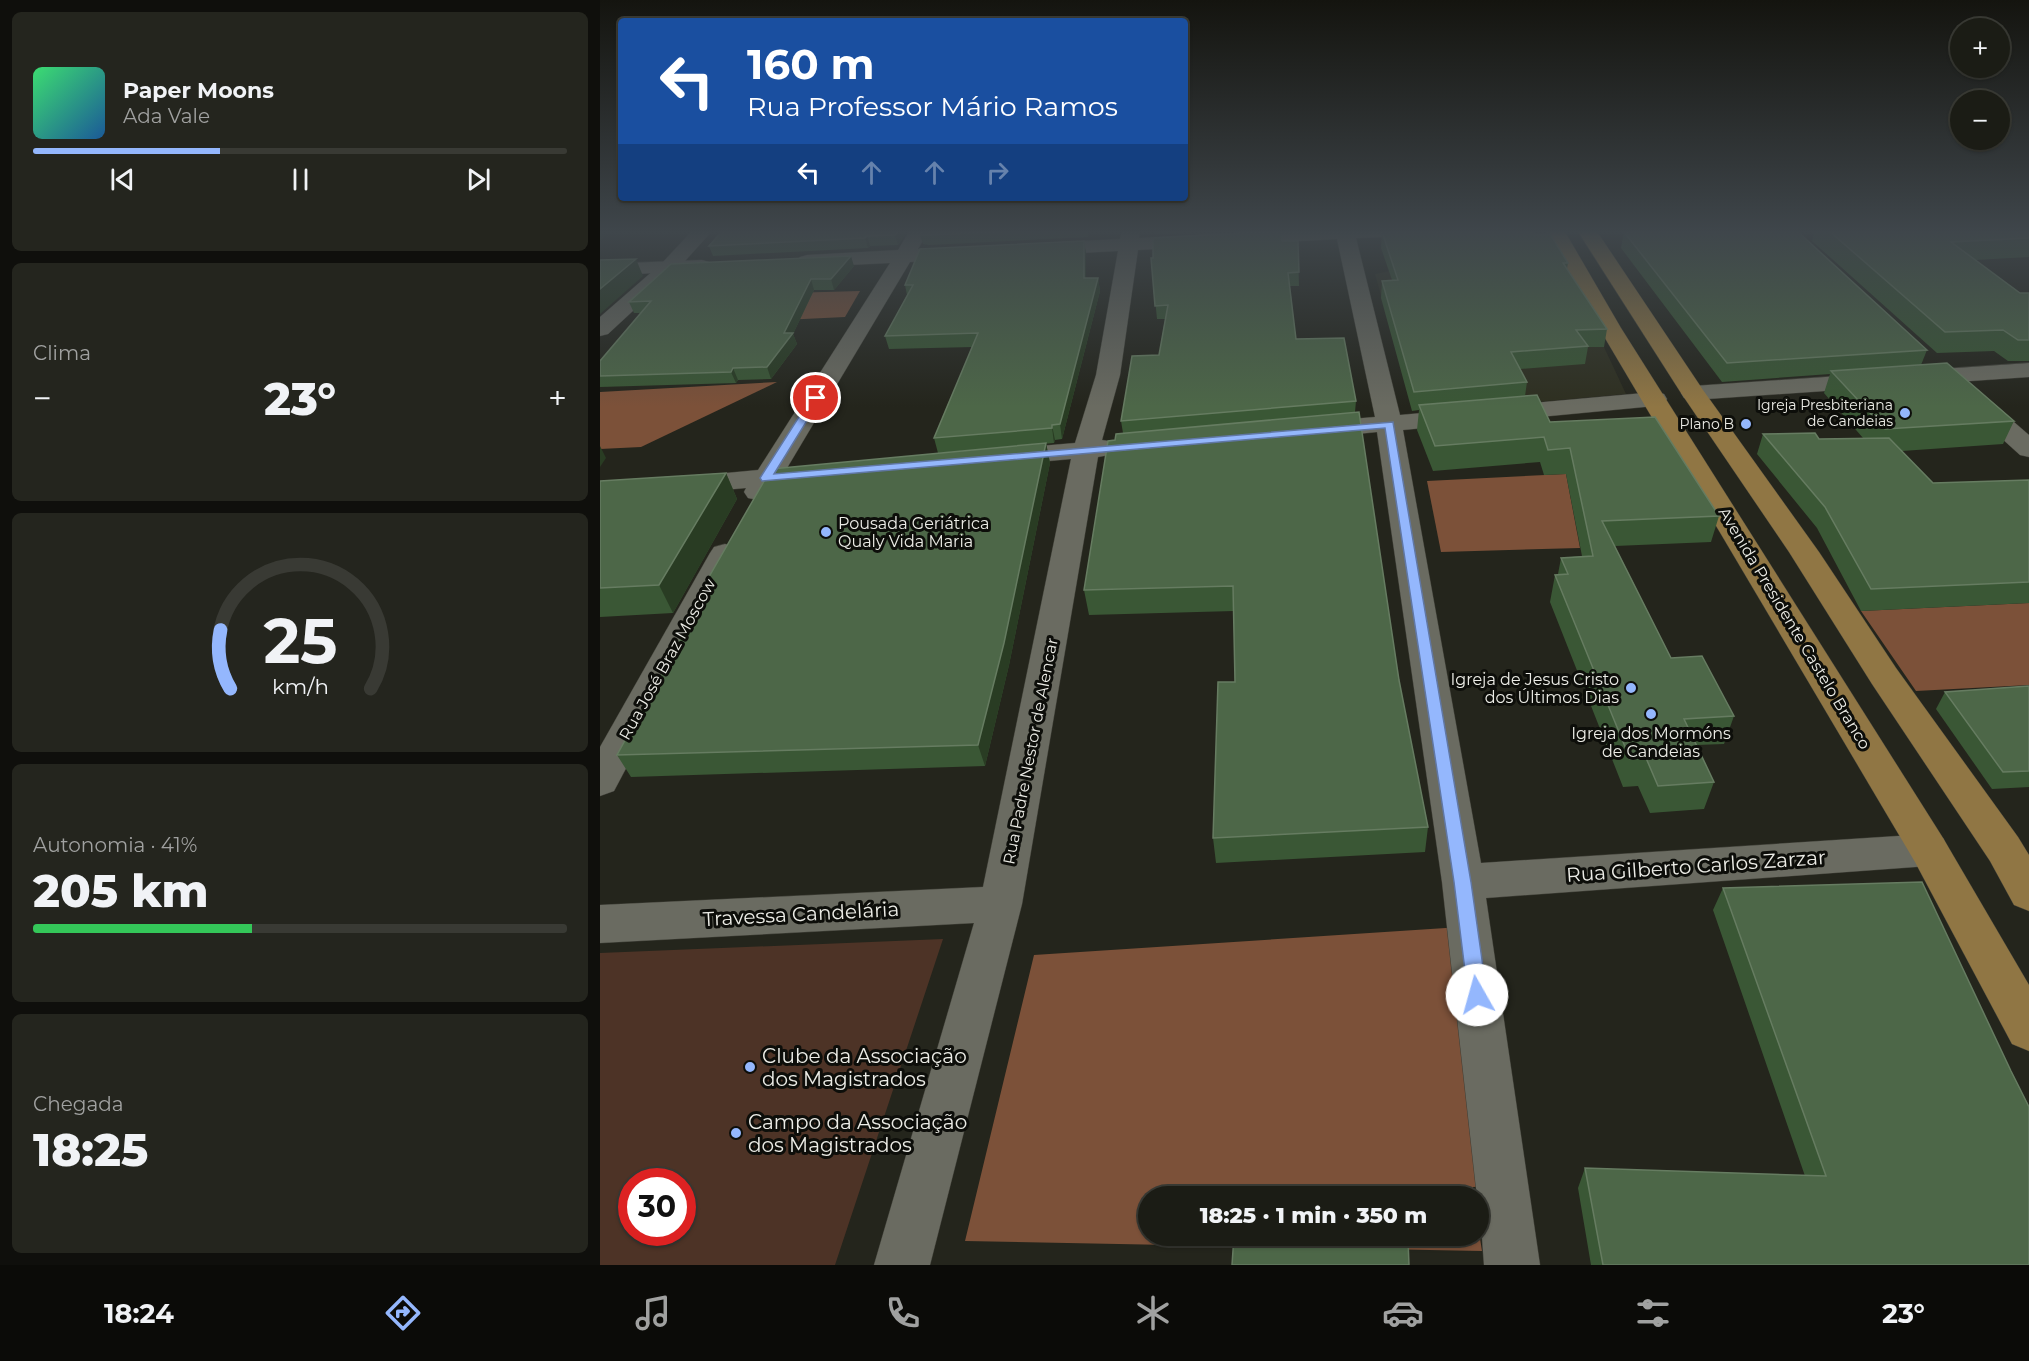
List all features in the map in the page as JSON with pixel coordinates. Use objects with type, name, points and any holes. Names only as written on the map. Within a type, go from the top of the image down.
[{"type":"main road","name":"Avenida Presidente Castelo Branco","points":[[1588,289],[1929,850],[2029,1029]]},
{"type":"main road","points":[[1625,289],[1804,552],[1884,676],[2017,848],[2029,893]]},
{"type":"main road","points":[[1750,553],[1804,552]]},
{"type":"street","points":[[600,329],[644,289]]},
{"type":"street","name":"Rua José Braz Moscow","points":[[600,780],[766,478],[883,289]]},
{"type":"street","name":"Rua Padre Nestor de Alencar","points":[[902,1265],[1001,904],[1086,450],[1108,375],[1122,289]]},
{"type":"street","points":[[1357,289],[1389,424],[1462,882],[1512,1265]]},
{"type":"street","points":[[1694,393],[1936,368],[2029,370]]},
{"type":"street","points":[[1936,368],[2029,449]]},
{"type":"street","points":[[1296,432],[1655,399]]},
{"type":"street","points":[[980,459],[1133,446]]},
{"type":"street","points":[[600,493],[837,472]]},
{"type":"street","name":"Rua Gilberto Carlos Zarzar","points":[[1462,882],[1929,850]]},
{"type":"street","name":"Travessa Candelária","points":[[600,924],[1001,904]]},
{"type":"shaded area","points":[[1379,289],[1522,289],[1590,325],[1604,347],[1626,394],[1525,403],[1401,366]]},
{"type":"shaded area","points":[[860,291],[845,317],[738,322],[757,294]]},
{"type":"shaded area","points":[[777,382],[641,447],[600,449],[600,392]]},
{"type":"shaded area","points":[[1566,474],[1580,548],[1441,552],[1427,481]]},
{"type":"shaded area","points":[[2029,603],[2029,685],[1916,691],[1861,611]]},
{"type":"shaded area","points":[[1461,927],[1498,1186],[1138,1186],[1138,1244],[965,1241],[1034,955]]},
{"type":"shaded area","name":"Campo da Associação dos Magistrados","points":[[943,939],[835,1265],[600,1265],[600,953]]},
{"type":"shaded area","points":[[1224,1246],[1481,1246],[1482,1251]]},
{"type":"building","points":[[643,289],[806,289],[784,333],[793,333],[767,367],[733,368],[731,372],[600,376],[600,361],[651,301],[629,302]]},
{"type":"building","points":[[911,289],[1095,289],[1060,424],[1052,425],[1052,428],[934,438],[978,333],[885,336]]},
{"type":"building","points":[[1154,289],[1290,289],[1296,339],[1344,338],[1356,401],[1121,421],[1132,356],[1159,355],[1168,305],[1155,306]]},
{"type":"building","points":[[1384,289],[1580,289],[1607,329],[1576,330],[1588,346],[1511,352],[1527,382],[1414,392]]},
{"type":"building","points":[[1669,289],[1860,289],[1927,350],[1727,363]]},
{"type":"building","points":[[1896,289],[2015,289],[2020,293],[2029,293],[2029,340],[2018,340],[2003,330],[1945,332]]},
{"type":"building","points":[[1947,363],[2014,421],[1885,429],[1831,371]]},
{"type":"building","points":[[1537,395],[1550,422],[1655,417],[1719,516],[1602,521],[1671,658],[1702,656],[1734,716],[1684,719],[1714,782],[1658,786],[1646,758],[1630,759],[1555,575],[1568,574],[1561,558],[1593,556],[1570,448],[1548,450],[1544,437],[1435,446],[1419,405]]},
{"type":"building","points":[[1359,412],[1399,680],[1428,827],[1213,838],[1218,682],[1235,682],[1233,586],[1084,590],[1108,441],[1115,440],[1116,434]]},
{"type":"building","points":[[1815,433],[1819,439],[1889,438],[1933,483],[2029,480],[2029,582],[1871,589],[1825,507],[1763,434]]},
{"type":"building","points":[[1046,443],[1004,643],[978,745],[617,755],[708,589],[702,589],[771,469]]},
{"type":"building","points":[[726,473],[659,585],[600,588],[600,481]]},
{"type":"building","points":[[2029,686],[2029,771],[2003,772],[1945,692]]},
{"type":"building","points":[[1922,882],[2029,1107],[2029,1265],[1603,1265],[1585,1168],[1826,1176],[1723,888]]},
{"type":"building","points":[[1233,1246],[1408,1246],[1409,1265],[1232,1265]]},
{"type":"place","name":"Igreja Presbiteriana de Candeias","points":[[1905,413]]},
{"type":"place","name":"Plano B","points":[[1746,424]]},
{"type":"place","name":"Pousada Geriátrica Qualy Vida Maria","points":[[826,532]]},
{"type":"place","name":"Igreja de Jesus Cristo dos Últimos Dias","points":[[1631,688]]},
{"type":"place","name":"Igreja dos Mormóns de Candeias","points":[[1651,714]]},
{"type":"place","name":"Clube da Associação dos Magistrados","points":[[750,1067]]},
{"type":"place","name":"Campo da Associação dos Magistrados","points":[[736,1133]]},
{"type":"route","points":[[816,398],[766,478],[1389,424],[1462,882],[1477,995]]}]
